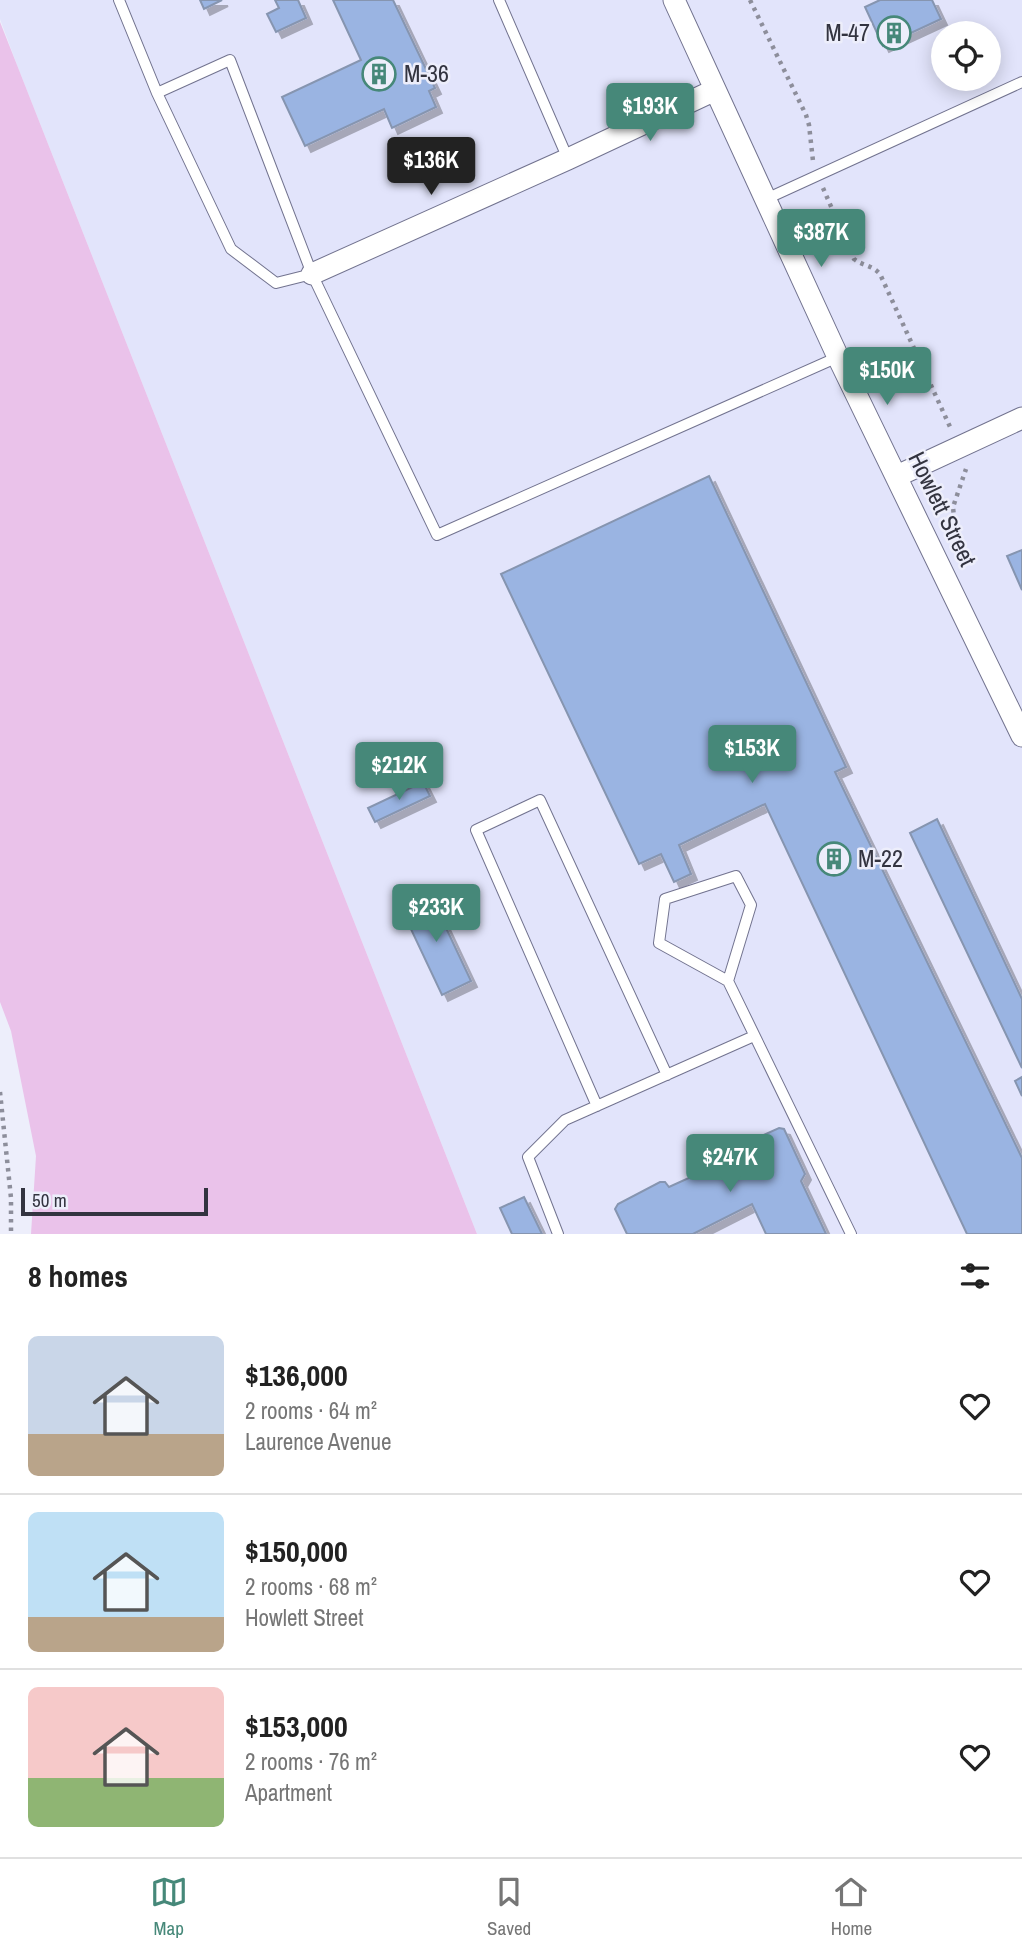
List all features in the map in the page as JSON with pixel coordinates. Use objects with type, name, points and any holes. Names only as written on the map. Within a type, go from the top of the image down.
[{"type":"street","name":"Howlett Street","points":[[674,0],[838,356],[1022,736]]},
{"type":"street","points":[[312,274],[715,90]]},
{"type":"street","points":[[897,476],[1022,418]]},
{"type":"lane","points":[[119,0],[157,93],[231,249],[276,283],[312,274]]},
{"type":"lane","points":[[499,0],[568,159]]},
{"type":"lane","points":[[157,93],[230,60],[312,274],[437,535],[838,356]]},
{"type":"lane","points":[[766,199],[1022,82]]},
{"type":"lane","points":[[597,1106],[477,830],[540,800],[667,1075]]},
{"type":"lane","points":[[728,981],[751,905],[736,876],[665,899],[659,943],[728,981],[851,1234]]},
{"type":"lane","points":[[558,1234],[527,1157],[565,1120],[754,1036]]},
{"type":"path","points":[[750,0],[806,115],[817,174],[854,259],[875,268],[880,274],[960,447],[966,467],[955,498],[953,516],[968,572]]},
{"type":"path","points":[[0,1092],[10,1187],[11,1234]]},
{"type":"shaded area","points":[[0,0],[1022,0],[1022,1234],[477,1234],[0,19]]},
{"type":"shaded area","points":[[0,22],[477,1234],[31,1234],[36,1156],[11,1031],[0,1002]]},
{"type":"building","points":[[200,0],[222,0],[204,9]]},
{"type":"building","points":[[275,0],[298,0],[306,18],[276,32],[267,14],[279,8]]},
{"type":"building","name":"M-36","points":[[333,0],[393,0],[435,88],[429,91],[436,107],[392,128],[384,109],[305,146],[282,97],[361,60]]},
{"type":"building","name":"M-47","points":[[880,0],[932,0],[941,19],[931,21],[931,24],[883,46],[865,7]]},
{"type":"building","name":"M-22","points":[[709,476],[846,767],[835,772],[1022,1158],[1022,1234],[967,1234],[765,804],[679,845],[691,874],[674,882],[661,854],[639,864],[501,574]]},
{"type":"building","points":[[1022,550],[1022,590],[1007,556]]},
{"type":"building","points":[[423,782],[430,796],[375,822],[368,808]]},
{"type":"building","name":"M-22","points":[[937,819],[1022,999],[1022,1068],[910,833]]},
{"type":"building","points":[[430,894],[471,981],[442,995],[401,908]]},
{"type":"building","points":[[1022,1077],[1022,1096],[1015,1081]]},
{"type":"building","points":[[779,1128],[784,1129],[805,1174],[801,1181],[826,1234],[766,1234],[752,1204],[693,1234],[627,1234],[615,1209],[618,1204],[660,1182],[665,1182],[669,1187],[733,1158],[733,1149]]},
{"type":"building","points":[[524,1197],[542,1234],[512,1234],[500,1208]]},
{"type":"place","name":"M-47","points":[[894,33]]},
{"type":"place","name":"M-36","points":[[379,74]]},
{"type":"place","name":"M-22","points":[[834,859]]}]
